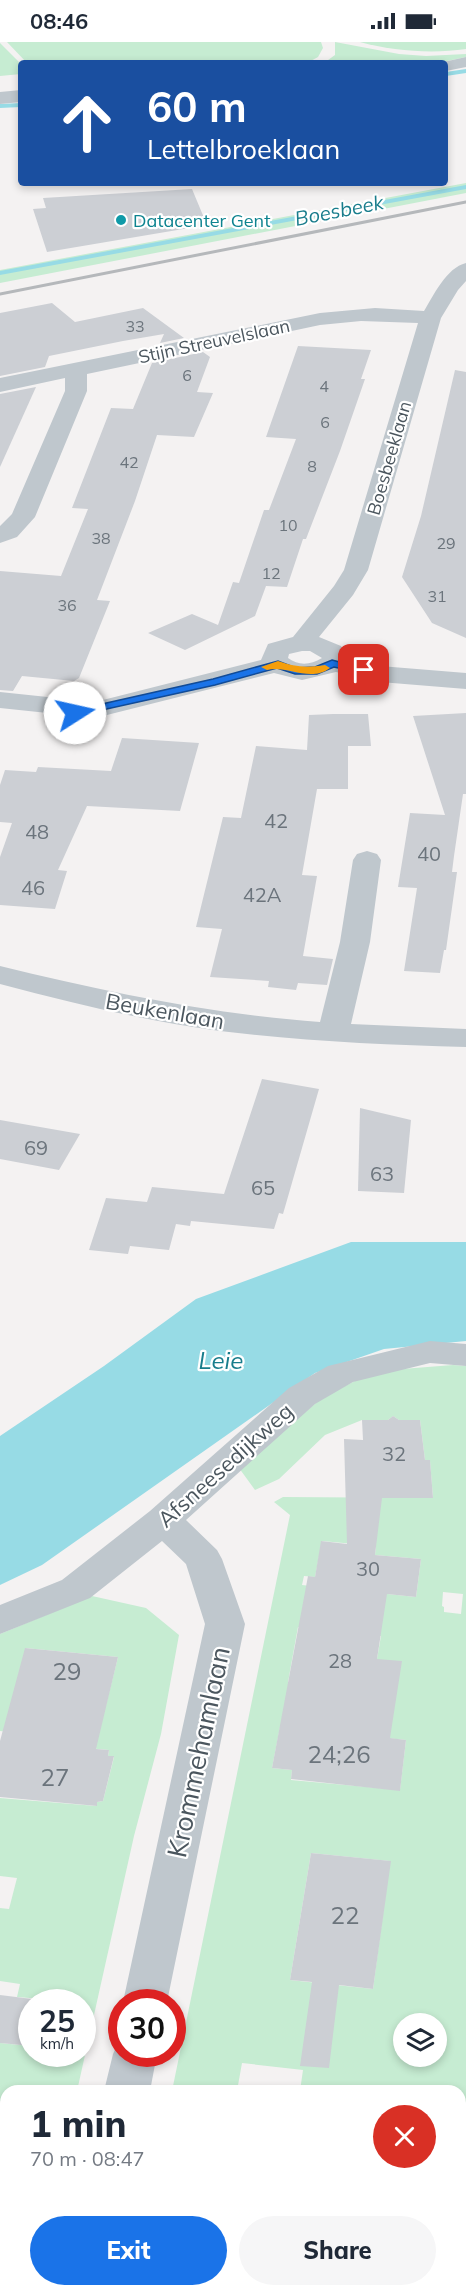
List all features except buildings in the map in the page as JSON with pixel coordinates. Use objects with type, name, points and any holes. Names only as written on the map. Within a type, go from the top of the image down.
[{"type":"street","points":[[448,66],[466,62]]},
{"type":"street","points":[[0,98],[18,96]]},
{"type":"street","name":"Boesbeeklaan","points":[[278,664],[274,660],[278,650],[302,643],[341,596],[356,570],[430,318],[448,287],[466,269]]},
{"type":"street","name":"Stijn Streuvelslaan","points":[[0,385],[352,314],[383,313],[430,318]]},
{"type":"street","points":[[0,536],[9,532],[23,517],[76,391],[76,370]]},
{"type":"street","points":[[0,723],[96,710],[278,664],[285,668],[306,672],[317,670],[332,663],[335,658],[332,652],[315,644],[302,643]]},
{"type":"street","points":[[332,663],[380,674],[466,681]]},
{"type":"street","points":[[0,700],[96,710]]},
{"type":"street","points":[[333,1033],[355,942],[367,860]]},
{"type":"street","name":"Beukenlaan","points":[[0,975],[118,1004],[251,1025],[333,1033],[466,1038]]},
{"type":"street","name":"Afsneesedijkweg","points":[[0,1620],[76,1589],[164,1520],[302,1396],[341,1374],[430,1352],[466,1355]]},
{"type":"street","name":"Krommehamlaan","points":[[149,1989],[225,1624],[203,1559],[164,1520]]},
{"type":"street","points":[[128,2085],[132,2067]]},
{"type":"green space","points":[[7,42],[321,42],[323,48],[318,57],[312,60],[24,60]]},
{"type":"green space","points":[[335,42],[399,54],[426,56],[466,54],[466,57],[448,61],[328,60],[335,55]]},
{"type":"green space","points":[[360,42],[466,42],[466,49],[413,51]]},
{"type":"green space","points":[[0,43],[18,61],[18,74],[0,76]]},
{"type":"green space","points":[[466,183],[466,193],[0,283],[0,270]]},
{"type":"green space","points":[[466,1366],[466,2085],[301,2085],[303,2070],[242,2063],[238,2085],[173,2085],[177,2067],[186,2067],[186,2023],[290,1515],[274,1502],[283,1497],[433,1498],[430,1461],[425,1460],[420,1420],[399,1420],[393,1416],[388,1420],[362,1420],[325,1435],[279,1479],[255,1490],[239,1468],[323,1397],[359,1379],[402,1369]],"holes":[[[322,1541],[376,1546],[375,1555],[421,1559],[416,1597],[302,1585],[304,1576],[315,1577]],[[443,1592],[463,1594],[461,1614],[444,1612]],[[298,1627],[381,1636],[377,1659],[397,1693],[288,1682]],[[280,1727],[406,1740],[400,1790],[291,1780],[292,1770],[272,1768]],[[311,1853],[390,1861],[373,1989],[290,1980]]]},
{"type":"green space","points":[[92,1596],[146,1608],[179,1635],[161,1734],[134,1836],[96,2006],[96,1989],[19,1989],[20,1984],[0,1981],[0,1908],[9,1909],[17,1878],[0,1876],[0,1798],[96,1806],[97,1802],[103,1801],[114,1757],[108,1756],[109,1750],[65,1746],[67,1738],[0,1731],[0,1634]],"holes":[[[25,1648],[118,1657],[106,1705]]]},
{"type":"green space","points":[[0,2043],[18,2045],[18,2067],[82,2067],[78,2085],[0,2085]]},
{"type":"water","name":"Leie","points":[[351,1242],[466,1242],[466,1341],[384,1349],[315,1373],[42,1565],[0,1585],[0,1436],[104,1366],[196,1299]]},
{"type":"waterway","points":[[448,74],[466,71]]},
{"type":"waterway","points":[[0,106],[18,105]]},
{"type":"waterway","name":"Boesbeek","points":[[0,273],[466,187]]},
{"type":"railway","points":[[0,294],[466,202]]},
{"type":"slow traffic","points":[[267,667],[278,664],[295,671],[306,672],[325,668]]},
{"type":"place","name":"Datacenter Gent","points":[[121,220]]},
{"type":"route","points":[[75,713],[215,682],[278,664],[295,671],[306,672],[326,667],[332,663],[364,670]]}]
